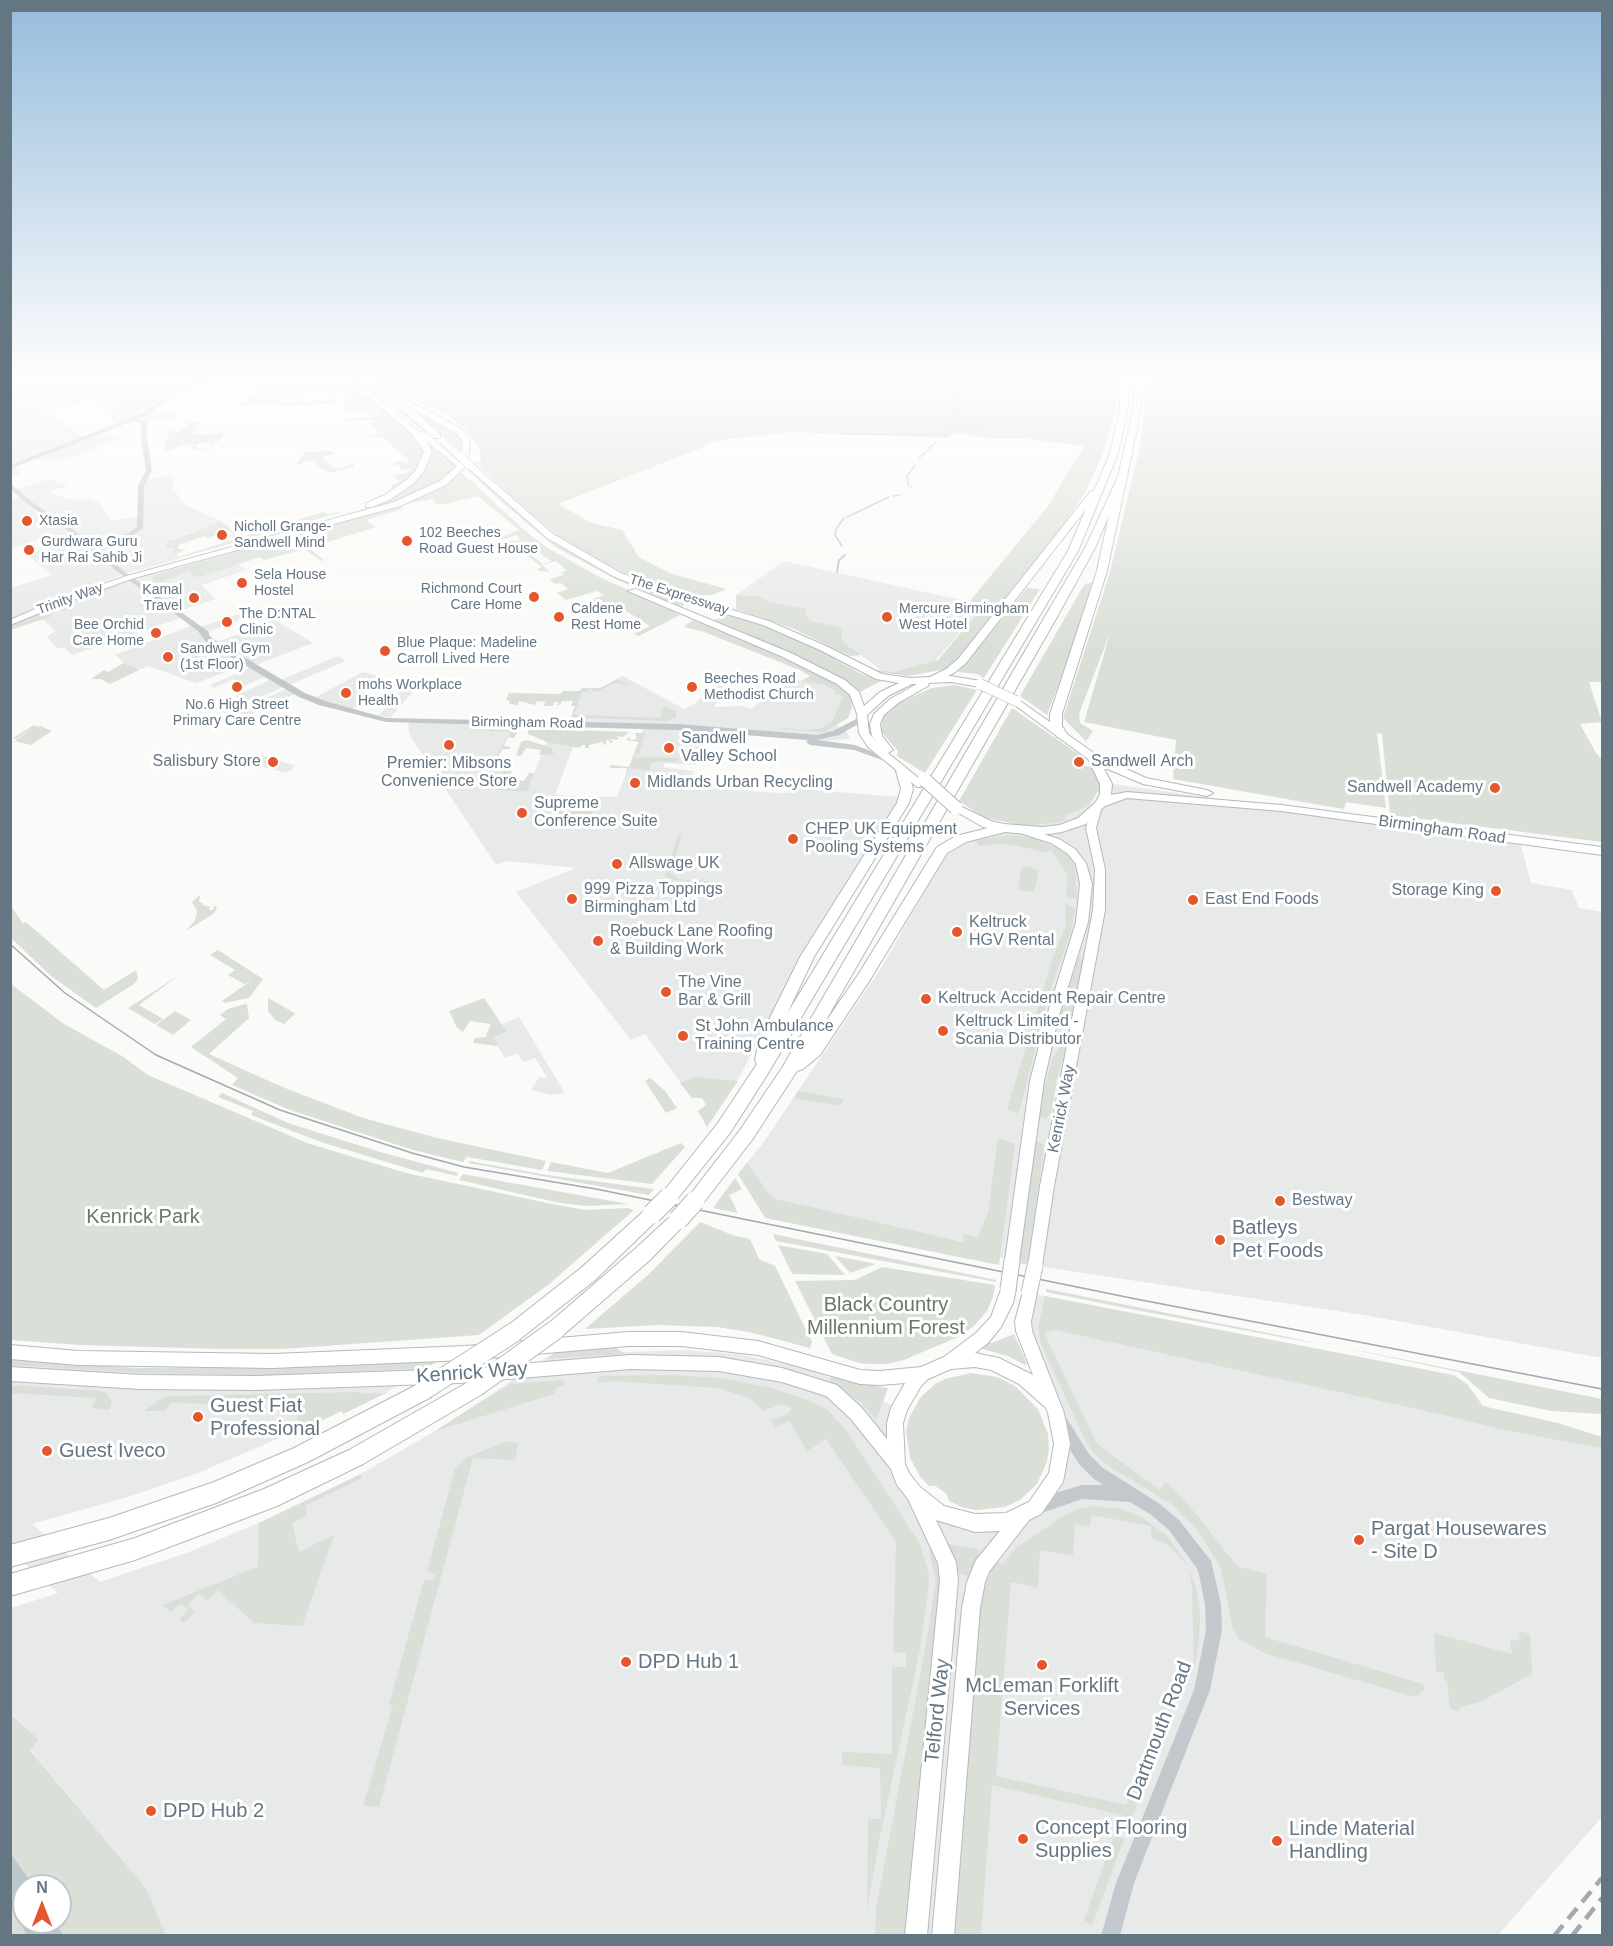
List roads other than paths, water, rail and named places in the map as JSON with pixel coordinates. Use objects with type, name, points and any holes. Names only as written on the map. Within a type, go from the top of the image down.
[{"type":"highway","points":[[127,576],[371,504],[405,486],[422,467]]},
{"type":"highway","points":[[127,576],[397,504],[443,483],[461,467]]},
{"type":"highway","name":"The Expressway","points":[[466,467],[550,536],[585,558],[647,587],[723,609],[792,634],[880,677],[910,681]]},
{"type":"highway","name":"The Expressway","points":[[466,467],[547,544],[616,583],[787,655],[841,682],[855,694],[862,716],[864,733],[872,745],[902,771],[922,781]]},
{"type":"highway","points":[[10,1556],[109,1530],[216,1492],[348,1432],[424,1390],[513,1333],[588,1274],[652,1214],[669,1197],[724,1128],[761,1071],[1073,551],[1109,467]]},
{"type":"highway","points":[[1061,734],[1056,726],[1056,714],[1102,571],[1124,467]]},
{"type":"highway","points":[[922,781],[885,749],[877,736],[875,724],[879,714],[888,705],[950,671],[962,660],[1106,477]]},
{"type":"highway","points":[[10,1585],[135,1549],[269,1498],[356,1457],[477,1386],[555,1330],[643,1254],[678,1220],[746,1135],[788,1072],[1058,607],[1090,548],[1121,478]]},
{"type":"highway","points":[[862,716],[875,700],[910,681],[934,679]]},
{"type":"highway","name":"Birmingham Road","points":[[934,679],[980,684],[1016,702],[1092,757],[1143,781],[1281,808]]},
{"type":"highway","points":[[1092,757],[1106,783],[1106,794],[1099,807]]},
{"type":"highway","points":[[761,1071],[767,1040],[807,957],[903,803],[907,789],[902,771]]},
{"type":"highway","name":"Birmingham Road","points":[[922,781],[974,819],[1024,831],[1062,828],[1082,821],[1114,798],[1144,795],[1281,808],[1602,851]]},
{"type":"highway","points":[[788,1072],[814,1052],[863,979],[942,850],[961,839],[1004,828]]},
{"type":"main road","name":"Trinity Way","points":[[10,616],[47,601],[127,576]]},
{"type":"main road","name":"Trinity Way","points":[[10,623],[127,576]]},
{"type":"main road","name":"Kenrick Way","points":[[1054,1408],[1023,1331],[1023,1321],[1099,910],[1100,869],[1091,828],[1099,807]]},
{"type":"main road","name":"Kenrick Way","points":[[950,1362],[982,1338],[996,1322],[1005,1303],[1037,1082],[1052,1019],[1082,922],[1086,884],[1081,863],[1071,851],[1055,841],[1024,831]]},
{"type":"main road","name":"Kenrick Way","points":[[10,1352],[78,1358],[273,1361],[466,1353],[628,1339],[681,1339],[758,1348],[860,1377],[880,1378],[922,1374]]},
{"type":"main road","points":[[975,1360],[993,1363],[1010,1370],[1035,1387],[1054,1408],[1062,1444],[1057,1476],[1029,1512],[1007,1522],[975,1523],[940,1513],[914,1493],[903,1479],[897,1464],[894,1434],[899,1408],[910,1388],[922,1374],[950,1362],[975,1360]]},
{"type":"main road","name":"Kenrick Way","points":[[10,1374],[141,1382],[256,1383],[459,1376],[630,1362],[719,1364],[782,1375],[831,1390],[856,1413],[897,1464]]},
{"type":"main road","name":"Telford Way","points":[[914,1493],[947,1562],[950,1580],[916,1935]]},
{"type":"main road","name":"Telford Way","points":[[943,1935],[972,1599],[982,1566],[992,1551],[1029,1512]]},
{"type":"street","points":[[90,545],[131,534],[140,528],[139,501],[145,475],[144,467]]},
{"type":"street","name":"Birmingham Road","points":[[10,486],[31,504],[90,545],[210,641],[285,687],[322,703],[386,720],[731,729],[817,738],[836,733],[862,716]]},
{"type":"street","name":"Birmingham Road","points":[[655,727],[836,745],[885,758]]},
{"type":"street","name":"Dartmouth Road","points":[[1054,1408],[1084,1459],[1098,1473],[1155,1509],[1174,1525],[1205,1567],[1213,1604],[1214,1630],[1202,1690],[1129,1872],[1110,1935]]},
{"type":"street","name":"Dartmouth Road","points":[[1029,1512],[1082,1492],[1132,1496]]},
{"type":"waterway","points":[[912,487],[908,484],[907,476],[914,467]]},
{"type":"waterway","points":[[893,496],[900,495]]},
{"type":"waterway","points":[[847,517],[889,497]]},
{"type":"waterway","points":[[842,546],[835,535],[836,529],[844,518]]},
{"type":"waterway","points":[[837,572],[839,560],[845,555]]},
{"type":"tram line","points":[[10,944],[65,993],[156,1055],[280,1110],[412,1153],[464,1167],[596,1189],[1131,1298],[1602,1389]]},
{"type":"railway","points":[[1554,1936],[1602,1878]]},
{"type":"railway","points":[[1572,1936],[1602,1898]]},
{"type":"place","name":"Xtasia","points":[[27,521]]},
{"type":"place","name":"Nicholl Grange- Sandwell Mind","points":[[222,535]]},
{"type":"place","name":"102 Beeches Road Guest House","points":[[407,541]]},
{"type":"place","name":"Gurdwara Guru Har Rai Sahib Ji","points":[[29,550]]},
{"type":"place","name":"Sela House Hostel","points":[[242,583]]},
{"type":"place","name":"Richmond Court Care Home","points":[[534,597]]},
{"type":"place","name":"Kamal Travel","points":[[194,598]]},
{"type":"place","name":"Caldene Rest Home","points":[[559,617]]},
{"type":"place","name":"Mercure Birmingham West Hotel","points":[[887,617]]},
{"type":"place","name":"The D:NTAL Clinic","points":[[227,622]]},
{"type":"place","name":"Bee Orchid Care Home","points":[[156,633]]},
{"type":"place","name":"Blue Plaque: Madeline Carroll Lived Here","points":[[385,651]]},
{"type":"place","name":"Sandwell Gym (1st Floor)","points":[[168,657]]},
{"type":"place","name":"No.6 High Street Primary Care Centre","points":[[237,687]]},
{"type":"place","name":"Beeches Road Methodist Church","points":[[692,687]]},
{"type":"place","name":"mohs Workplace Health","points":[[346,693]]},
{"type":"place","name":"Premier: Mibsons Convenience Store","points":[[449,745]]},
{"type":"place","name":"Sandwell Valley School","points":[[669,748]]},
{"type":"place","name":"Salisbury Store","points":[[273,762]]},
{"type":"place","name":"Sandwell Arch","points":[[1079,762]]},
{"type":"place","name":"Midlands Urban Recycling","points":[[635,783]]},
{"type":"place","name":"Sandwell Academy","points":[[1495,788]]},
{"type":"place","name":"Supreme Conference Suite","points":[[522,813]]},
{"type":"place","name":"CHEP UK Equipment Pooling Systems","points":[[793,839]]},
{"type":"place","name":"Allswage UK","points":[[617,864]]},
{"type":"place","name":"Storage King","points":[[1496,891]]},
{"type":"place","name":"999 Pizza Toppings Birmingham Ltd","points":[[572,899]]},
{"type":"place","name":"East End Foods","points":[[1193,900]]},
{"type":"place","name":"Keltruck HGV Rental","points":[[957,932]]},
{"type":"place","name":"Roebuck Lane Roofing & Building Work","points":[[598,941]]},
{"type":"place","name":"The Vine Bar & Grill","points":[[666,992]]},
{"type":"place","name":"Keltruck Accident Repair Centre","points":[[926,999]]},
{"type":"place","name":"Keltruck Limited - Scania Distributor","points":[[943,1031]]},
{"type":"place","name":"St John Ambulance Training Centre","points":[[683,1036]]},
{"type":"place","name":"Bestway","points":[[1280,1201]]},
{"type":"place","name":"Batleys Pet Foods","points":[[1220,1240]]},
{"type":"place","name":"Guest Fiat Professional","points":[[198,1417]]},
{"type":"place","name":"Guest Iveco","points":[[47,1451]]},
{"type":"place","name":"Pargat Housewares - Site D","points":[[1359,1540]]},
{"type":"place","name":"DPD Hub 1","points":[[626,1662]]},
{"type":"place","name":"McLeman Forklift Services","points":[[1042,1665]]},
{"type":"place","name":"DPD Hub 2","points":[[151,1811]]},
{"type":"place","name":"Concept Flooring Supplies","points":[[1023,1839]]},
{"type":"place","name":"Linde Material Handling","points":[[1277,1841]]},
{"type":"park label","name":"Kenrick Park","points":[[143,1217]]},
{"type":"park label","name":"Black Country Millennium Forest","points":[[886,1316]]}]
